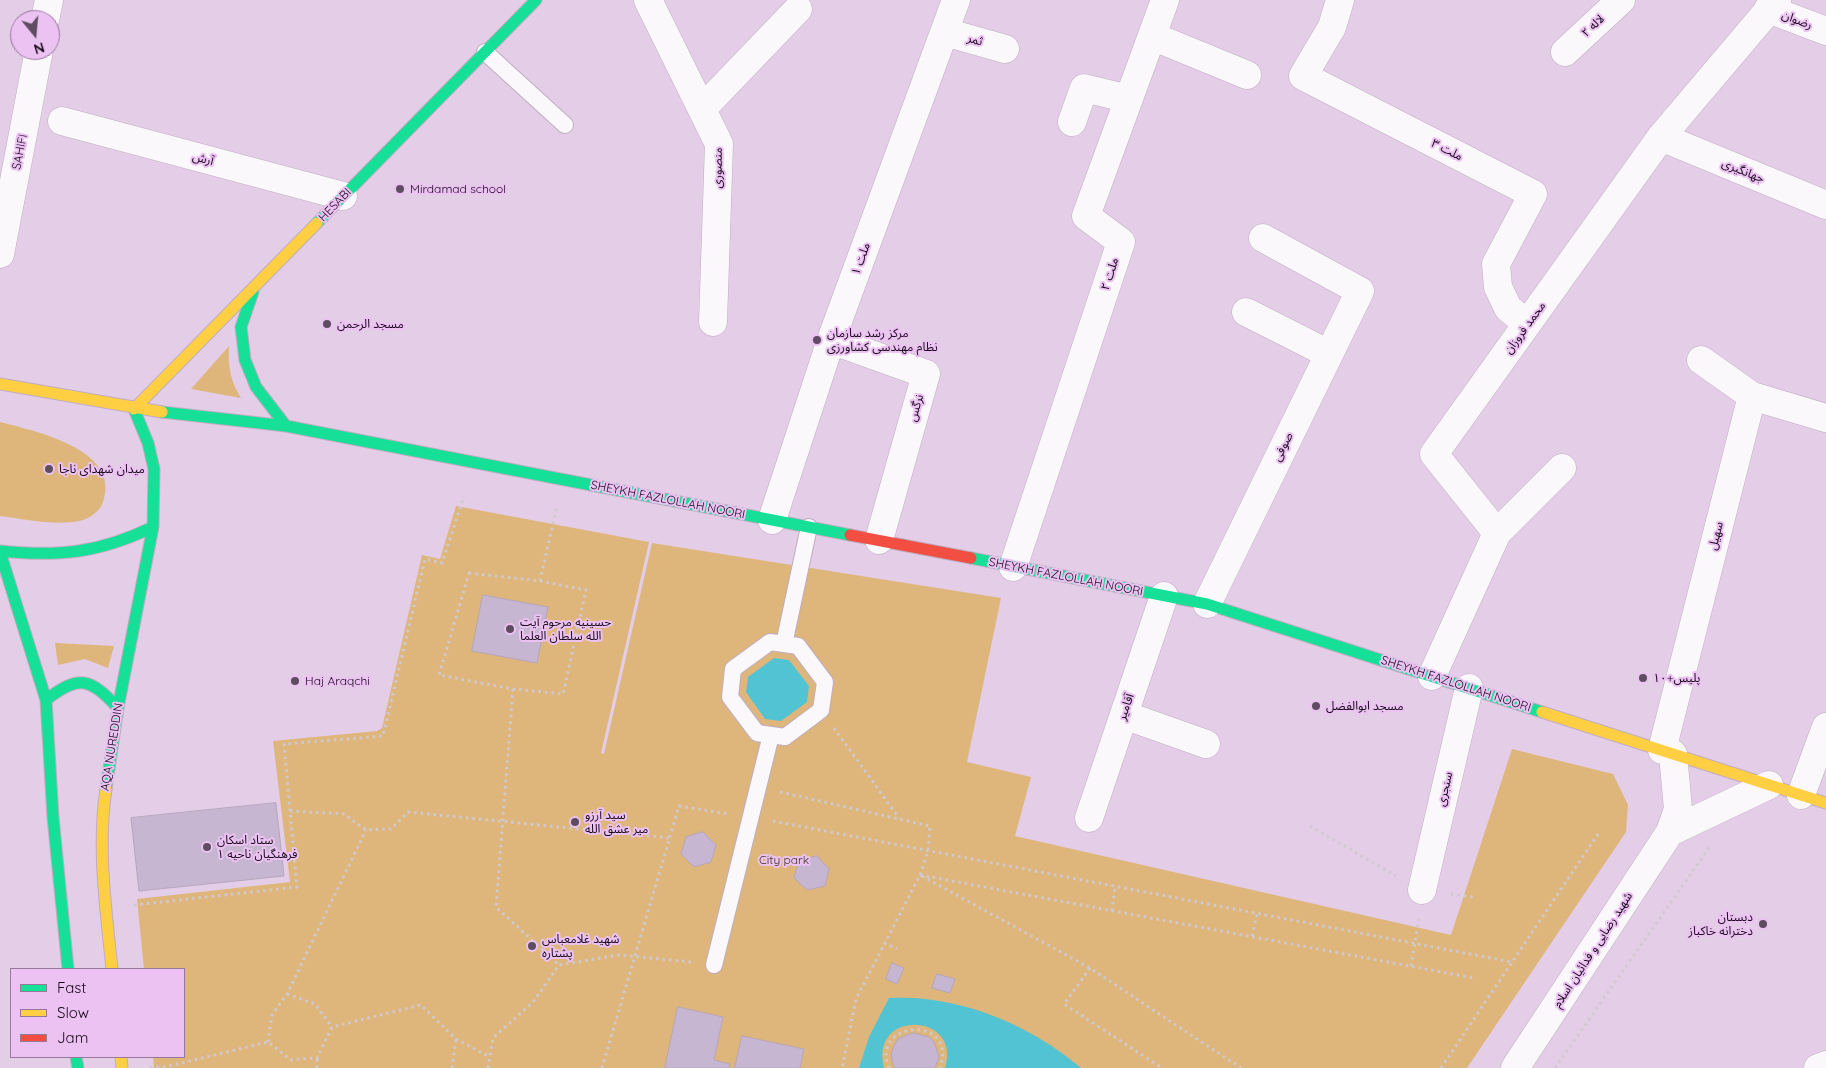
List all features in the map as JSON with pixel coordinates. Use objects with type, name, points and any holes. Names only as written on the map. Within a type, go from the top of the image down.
[{"type":"street","name":"HESABI","points":[[134,409],[536,0]]},
{"type":"street","name":"منصوری","points":[[648,0],[719,144],[713,322]]},
{"type":"street","name":"ملت ۱","points":[[772,520],[831,340],[956,0]]},
{"type":"street","name":"ملت ۲","points":[[1013,566],[1121,242],[1086,216],[1165,0]]},
{"type":"street","name":"ملت ۳","points":[[1340,0],[1332,27],[1303,76],[1533,194],[1496,264],[1498,287],[1508,308],[1527,324]]},
{"type":"street","name":"لاله ۲","points":[[1565,52],[1621,0]]},
{"type":"street","name":"محمد فروزان","points":[[1497,533],[1434,454],[1660,137],[1773,4]]},
{"type":"street","name":"رضوان","points":[[1773,4],[1826,31]]},
{"type":"street","points":[[702,109],[798,9]]},
{"type":"street","name":"ثمر","points":[[945,32],[1005,49]]},
{"type":"street","points":[[1152,36],[1247,75]]},
{"type":"street","name":"SAHIFI","points":[[0,254],[38,60]]},
{"type":"street","points":[[1072,122],[1084,88],[1129,99]]},
{"type":"street","name":"آرش","points":[[62,121],[343,196]]},
{"type":"street","name":"جهانگیری","points":[[1660,137],[1826,205]]},
{"type":"street","name":"صوفی","points":[[1207,604],[1360,291],[1263,238]]},
{"type":"street","points":[[256,285],[241,326],[245,360],[256,388],[286,426]]},
{"type":"street","points":[[1246,312],[1329,354]]},
{"type":"street","name":"نرگس","points":[[831,340],[926,374],[879,540]]},
{"type":"street","points":[[1701,360],[1752,396],[1826,418]]},
{"type":"street","name":"SHEYKH FAZLOLLAH NOORI","points":[[0,384],[134,409],[286,426],[1207,604],[1814,799]]},
{"type":"street","name":"سهیل","points":[[1667,752],[1752,396]]},
{"type":"street","name":"AQA NUREDDIN","points":[[112,968],[105,905],[102,814],[118,708],[154,527],[154,469],[148,443],[134,409]]},
{"type":"street","points":[[1432,676],[1497,533],[1562,468]]},
{"type":"street","points":[[68,968],[53,817],[46,700],[0,552],[66,555],[127,540],[154,527]]},
{"type":"street","name":"آقامیر","points":[[1089,818],[1164,596]]},
{"type":"street","points":[[46,700],[71,682],[87,681],[102,689],[118,708]]},
{"type":"street","name":"سنجری","points":[[1422,890],[1469,688]]},
{"type":"street","points":[[1124,715],[1206,744]]},
{"type":"street","points":[[1814,799],[1826,728]]},
{"type":"street","name":"شهید رضایی و فدائیان اسلام","points":[[1515,1068],[1670,832],[1678,809],[1667,752]]},
{"type":"street","points":[[1670,832],[1769,785]]},
{"type":"street","points":[[1818,1068],[1826,1065]]},
{"type":"lane","points":[[484,52],[565,125]]},
{"type":"lane","points":[[784,644],[809,527]]},
{"type":"lane","points":[[770,642],[798,646],[825,682],[821,710],[785,737],[757,733],[730,696],[733,669],[770,642]]},
{"type":"lane","points":[[714,965],[771,735]]},
{"type":"path","points":[[540,581],[563,479]]},
{"type":"path","points":[[139,904],[298,887],[284,744],[383,736],[424,559],[442,563],[464,496]]},
{"type":"path","points":[[469,573],[540,581],[586,590],[563,694],[513,689],[439,675],[469,573]]},
{"type":"path","points":[[513,689],[501,822],[496,908],[559,965]]},
{"type":"path","points":[[821,710],[900,819]]},
{"type":"path","points":[[758,787],[930,826],[928,851],[920,875],[856,999],[842,1068]]},
{"type":"path","points":[[602,1068],[679,806],[751,817],[1512,962]]},
{"type":"path","points":[[290,811],[344,814],[366,830],[391,829],[408,812],[670,838]]},
{"type":"path","points":[[1310,826],[1422,890],[1416,944],[1411,966]]},
{"type":"path","points":[[268,1042],[272,1015],[287,994],[366,830]]},
{"type":"path","points":[[1440,1068],[1600,831]]},
{"type":"path","points":[[1555,1068],[1711,845]]},
{"type":"path","points":[[920,875],[1474,978]]},
{"type":"path","points":[[920,875],[1090,968],[1240,1068]]},
{"type":"path","points":[[1112,911],[1115,886]]},
{"type":"path","points":[[1252,936],[1257,914]]},
{"type":"path","points":[[884,943],[897,949]]},
{"type":"path","points":[[488,1068],[488,1056],[493,1038],[532,1002],[559,965],[619,955],[714,965]]},
{"type":"path","points":[[1090,968],[1064,1004],[1162,1068]]},
{"type":"path","points":[[287,994],[315,1004],[332,1027]]},
{"type":"path","points":[[332,1027],[421,1005],[456,1039],[488,1056]]},
{"type":"path","points":[[317,1068],[317,1058],[332,1027]]},
{"type":"path","points":[[889,1068],[887,1058],[891,1041],[896,1035],[912,1028],[928,1032],[940,1043],[943,1060],[940,1068]]},
{"type":"path","points":[[452,1068],[456,1039]]},
{"type":"path","points":[[268,1042],[292,1060],[317,1058]]},
{"type":"path","points":[[141,1067],[165,1068],[268,1042]]},
{"type":"green space","points":[[229,346],[230,373],[241,398],[191,389]]},
{"type":"green space","name":"میدان شهدای ناجا","points":[[0,422],[53,437],[88,456],[100,468],[105,484],[103,502],[98,510],[82,520],[64,523],[0,516]]},
{"type":"green space","name":"City park","points":[[456,506],[649,542],[601,753],[604,754],[652,543],[1001,598],[967,762],[1031,777],[1015,836],[1451,935],[1512,749],[1613,774],[1628,805],[1626,832],[1467,1068],[154,1068],[153,1058],[185,1058],[185,968],[144,968],[137,899],[290,882],[273,741],[377,731],[382,728],[422,555],[440,559]]},
{"type":"green space","points":[[55,643],[114,646],[108,668],[85,659],[58,665]]},
{"type":"water","points":[[774,658],[789,660],[809,686],[807,702],[781,721],[765,719],[746,692],[748,677]]},
{"type":"water","points":[[889,998],[941,1001],[991,1015],[1016,1025],[1039,1038],[1081,1068],[945,1068],[947,1050],[941,1036],[930,1028],[916,1025],[901,1027],[890,1035],[883,1049],[884,1068],[859,1068],[869,1037]]},
{"type":"building","name":"حسینیه مرحوم آیت الله سلطان العلما","points":[[483,595],[548,607],[537,663],[472,651]]},
{"type":"building","name":"ستاد اسکان فرهنگیان ناحیه ۱","points":[[276,803],[284,876],[139,891],[131,818]]},
{"type":"building","points":[[703,832],[716,845],[711,862],[694,867],[681,854],[686,837]]},
{"type":"building","points":[[817,856],[829,869],[825,886],[807,890],[794,878],[799,861]]},
{"type":"building","points":[[892,963],[904,968],[897,984],[886,979]]},
{"type":"building","points":[[937,974],[955,979],[950,993],[932,988]]},
{"type":"building","points":[[678,1007],[723,1017],[714,1060],[730,1064],[729,1068],[665,1068]]},
{"type":"building","points":[[913,1033],[929,1037],[934,1042],[939,1057],[935,1068],[894,1068],[891,1054],[894,1046],[898,1039]]},
{"type":"building","points":[[742,1036],[804,1049],[800,1068],[735,1068]]},
{"type":"traffic: fast","points":[[317,223],[536,0]]},
{"type":"traffic: fast","points":[[253,292],[241,327],[245,360],[256,387],[286,426]]},
{"type":"traffic: fast","points":[[106,789],[118,708],[153,527],[154,469],[148,443],[134,409]]},
{"type":"traffic: fast","points":[[162,412],[286,426],[850,535]]},
{"type":"traffic: fast","points":[[0,551],[21,553],[78,551],[115,543],[153,527]]},
{"type":"traffic: fast","points":[[0,552],[46,700],[53,817],[68,968]]},
{"type":"traffic: fast","points":[[971,558],[1207,604],[1542,712]]},
{"type":"traffic: fast","points":[[46,700],[67,686],[84,683],[100,690],[118,708]]},
{"type":"traffic: fast","points":[[76,1058],[78,1068]]},
{"type":"traffic: slow","points":[[134,409],[317,223]]},
{"type":"traffic: slow","points":[[0,384],[162,412]]},
{"type":"traffic: slow","points":[[1542,712],[1826,803]]},
{"type":"traffic: slow","points":[[106,789],[103,811],[102,856],[112,968]]},
{"type":"traffic: slow","points":[[121,1058],[122,1068]]},
{"type":"traffic: jam","points":[[850,535],[971,558]]},
{"type":"place","name":"Mirdamad school","points":[[400,189]]},
{"type":"place","name":"مسجد الرحمن","points":[[327,324]]},
{"type":"place","name":"مرکز رشد سازمان نظام مهندسی کشاورزی","points":[[817,340]]},
{"type":"place","name":"میدان شهدای ناجا","points":[[49,469]]},
{"type":"place","name":"حسینیه مرحوم آیت الله سلطان العلما","points":[[510,629]]},
{"type":"place","name":"پلیس+۱۰","points":[[1643,678]]},
{"type":"place","name":"Haj Araqchi","points":[[295,681]]},
{"type":"place","name":"مسجد ابوالفضل","points":[[1316,706]]},
{"type":"place","name":"سید آرزو میر عشق الله","points":[[575,822]]},
{"type":"place","name":"ستاد اسکان فرهنگیان ناحیه ۱","points":[[207,847]]},
{"type":"place","name":"دبستان دخترانه خاکباز","points":[[1763,924]]},
{"type":"place","name":"شهید غلامعباس پشتاره","points":[[532,946]]}]
